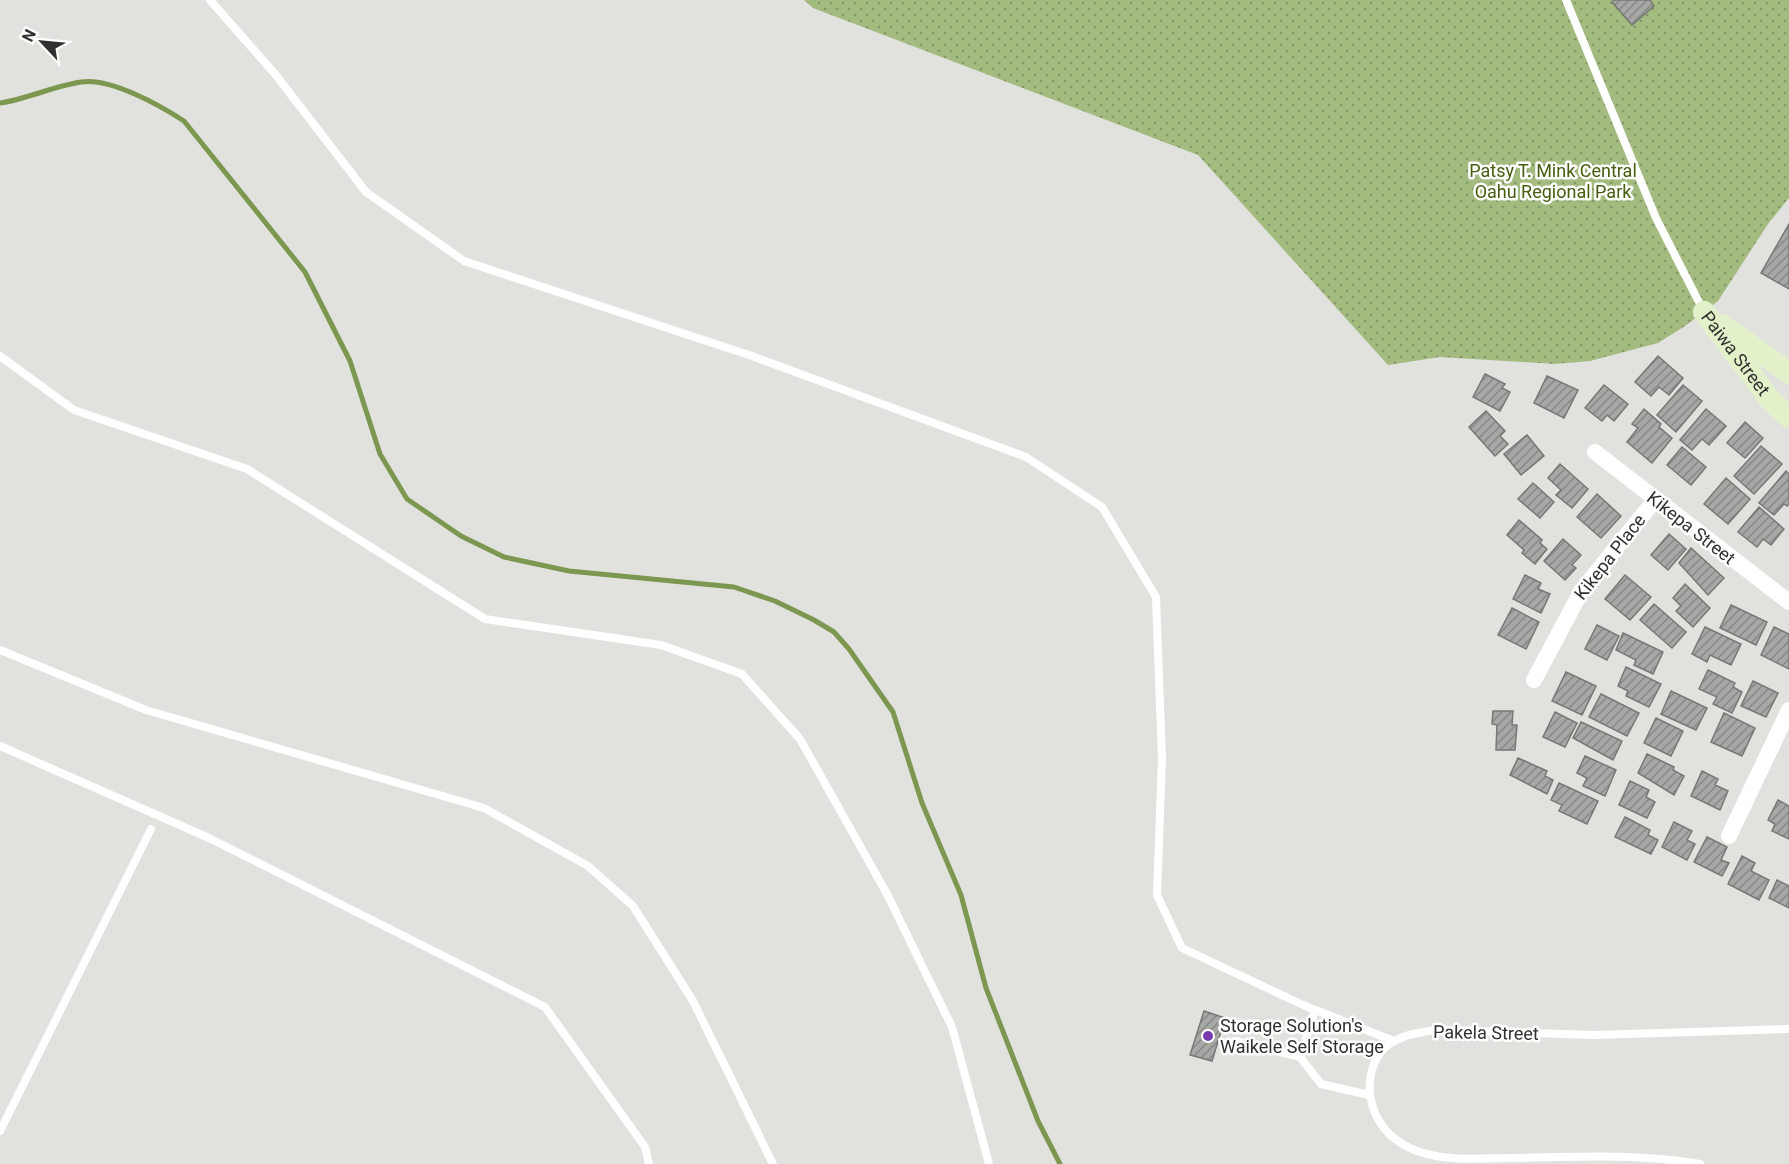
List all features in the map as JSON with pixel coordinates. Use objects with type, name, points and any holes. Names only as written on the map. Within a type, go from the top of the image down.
[{"type":"street","name":"Paiwa Street","points":[[1704,312],[1789,373]]},
{"type":"street","name":"Paiwa Street","points":[[1704,312],[1772,402],[1789,417]]},
{"type":"street","name":"Kikepa Street","points":[[1595,452],[1789,602]]},
{"type":"street","name":"Kikepa Place","points":[[1534,681],[1582,590],[1655,500]]},
{"type":"street","points":[[1730,836],[1789,710]]},
{"type":"lane","points":[[210,0],[274,74],[366,192],[464,261],[752,356],[1026,457],[1102,507],[1155,597],[1162,759],[1157,895],[1182,948],[1315,1010],[1394,1041],[1381,1052],[1373,1066],[1369,1095],[1375,1114],[1386,1132],[1399,1143],[1419,1152],[1459,1158],[1540,1161],[1641,1157],[1700,1164]]},
{"type":"lane","points":[[1566,0],[1656,218],[1704,312]]},
{"type":"lane","points":[[0,356],[74,410],[247,469],[485,619],[661,645],[742,674],[800,739],[887,894],[952,1027],[989,1164]]},
{"type":"lane","points":[[0,650],[146,710],[484,808],[588,866],[633,906],[693,1001],[773,1164]]},
{"type":"lane","points":[[0,746],[209,838],[545,1006],[645,1147],[649,1164]]},
{"type":"lane","points":[[0,1131],[151,829]]},
{"type":"lane","points":[[1300,1057],[1315,1010]]},
{"type":"lane","name":"Pakela Street","points":[[1394,1041],[1418,1032],[1439,1030],[1594,1035],[1789,1029]]},
{"type":"lane","points":[[1236,1041],[1300,1057],[1321,1084],[1369,1095]]},
{"type":"green space","name":"Patsy T. Mink Central Oahu Regional Park","points":[[804,0],[1789,0],[1789,198],[1768,224],[1718,301],[1658,343],[1590,361],[1555,364],[1440,357],[1388,365],[1198,155],[813,8]]},
{"type":"building","points":[[1614,0],[1650,0],[1654,6],[1632,25],[1612,2]]},
{"type":"building","points":[[1789,224],[1789,289],[1761,273]]},
{"type":"building","points":[[1658,356],[1683,378],[1669,395],[1659,387],[1651,396],[1635,382]]},
{"type":"building","points":[[1485,374],[1505,384],[1502,388],[1510,392],[1500,411],[1473,397]]},
{"type":"building","points":[[1547,376],[1578,390],[1564,418],[1534,403]]},
{"type":"building","points":[[1604,385],[1628,404],[1614,421],[1607,415],[1602,421],[1585,408]]},
{"type":"building","points":[[1683,385],[1702,401],[1676,432],[1657,415]]},
{"type":"building","points":[[1644,409],[1661,424],[1659,427],[1672,438],[1652,463],[1627,442],[1638,428],[1632,424]]},
{"type":"building","points":[[1706,409],[1726,426],[1709,445],[1702,439],[1692,450],[1680,440]]},
{"type":"building","points":[[1486,411],[1505,431],[1500,436],[1508,444],[1495,456],[1469,427]]},
{"type":"building","points":[[1745,422],[1763,438],[1745,458],[1727,443]]},
{"type":"building","points":[[1527,435],[1544,456],[1521,475],[1504,454]]},
{"type":"building","points":[[1761,446],[1782,464],[1754,494],[1734,476]]},
{"type":"building","points":[[1682,447],[1706,467],[1691,485],[1667,465]]},
{"type":"building","points":[[1560,464],[1588,489],[1572,508],[1556,495],[1561,490],[1548,478]]},
{"type":"building","points":[[1786,471],[1789,474],[1789,504],[1787,506],[1784,504],[1774,515],[1759,503]]},
{"type":"building","points":[[1726,478],[1750,499],[1728,524],[1704,504]]},
{"type":"building","points":[[1533,483],[1554,502],[1540,518],[1518,499]]},
{"type":"building","points":[[1597,494],[1621,516],[1601,538],[1577,517]]},
{"type":"building","points":[[1759,507],[1784,529],[1771,545],[1763,539],[1757,547],[1738,532]]},
{"type":"building","points":[[1519,520],[1542,540],[1540,543],[1547,549],[1535,564],[1522,553],[1524,550],[1507,535]]},
{"type":"building","points":[[1669,534],[1686,549],[1668,570],[1651,555]]},
{"type":"building","points":[[1563,539],[1581,555],[1572,565],[1576,568],[1565,580],[1544,561]]},
{"type":"building","points":[[1691,548],[1724,578],[1708,595],[1679,563]]},
{"type":"building","points":[[1525,575],[1541,583],[1538,589],[1550,594],[1541,613],[1513,599]]},
{"type":"building","points":[[1625,575],[1651,597],[1630,620],[1605,599]]},
{"type":"building","points":[[1685,584],[1710,608],[1693,627],[1676,611],[1681,606],[1673,598]]},
{"type":"building","points":[[1654,604],[1686,632],[1672,648],[1640,620]]},
{"type":"building","points":[[1731,605],[1767,622],[1756,645],[1720,628]]},
{"type":"building","points":[[1512,608],[1539,622],[1526,649],[1498,635]]},
{"type":"building","points":[[1597,625],[1619,636],[1607,660],[1585,649]]},
{"type":"building","points":[[1705,627],[1741,644],[1731,665],[1710,655],[1707,662],[1692,654]]},
{"type":"building","points":[[1774,627],[1789,634],[1789,669],[1761,655]]},
{"type":"building","points":[[1623,633],[1663,652],[1653,674],[1634,665],[1636,660],[1616,650]]},
{"type":"building","points":[[1626,667],[1661,684],[1649,707],[1626,696],[1628,691],[1618,686]]},
{"type":"building","points":[[1708,670],[1735,683],[1733,687],[1742,692],[1732,713],[1713,704],[1717,697],[1699,689]]},
{"type":"building","points":[[1566,672],[1596,686],[1582,715],[1552,701]]},
{"type":"building","points":[[1753,681],[1778,693],[1766,717],[1741,706]]},
{"type":"building","points":[[1671,691],[1707,708],[1696,730],[1661,714]]},
{"type":"building","points":[[1601,694],[1639,713],[1627,736],[1589,717]]},
{"type":"building","points":[[1493,711],[1513,711],[1512,725],[1517,725],[1515,750],[1496,750],[1497,725],[1492,724]]},
{"type":"building","points":[[1555,712],[1577,723],[1565,747],[1543,737]]},
{"type":"building","points":[[1724,713],[1755,728],[1742,756],[1711,742]]},
{"type":"building","points":[[1656,718],[1683,731],[1671,756],[1644,743]]},
{"type":"building","points":[[1581,722],[1622,741],[1613,760],[1573,738]]},
{"type":"building","points":[[1647,754],[1674,767],[1673,770],[1684,776],[1674,795],[1638,773]]},
{"type":"building","points":[[1585,756],[1616,770],[1605,796],[1583,786],[1587,778],[1577,773]]},
{"type":"building","points":[[1518,758],[1547,771],[1545,776],[1553,780],[1547,794],[1510,775]]},
{"type":"building","points":[[1702,771],[1718,779],[1715,785],[1728,791],[1720,810],[1691,796]]},
{"type":"building","points":[[1630,781],[1649,790],[1646,797],[1655,802],[1647,818],[1619,805]]},
{"type":"building","points":[[1559,783],[1598,801],[1587,824],[1559,811],[1562,805],[1551,800]]},
{"type":"building","points":[[1778,800],[1789,806],[1789,839],[1772,831],[1775,824],[1768,820]]},
{"type":"building","points":[[1625,817],[1650,830],[1648,835],[1658,840],[1651,854],[1615,837]]},
{"type":"building","points":[[1674,822],[1692,831],[1687,840],[1695,844],[1687,860],[1662,847]]},
{"type":"building","points":[[1707,837],[1727,847],[1721,860],[1729,863],[1722,876],[1694,862]]},
{"type":"building","points":[[1742,856],[1755,863],[1751,871],[1769,880],[1759,900],[1728,884]]},
{"type":"building","points":[[1777,880],[1789,886],[1789,908],[1769,898]]},
{"type":"building","name":"Storage Solution's Waikele Self Storage","points":[[1204,1011],[1225,1018],[1212,1061],[1190,1055]]},
{"type":"waterway","points":[[0,103],[71,84],[93,82],[135,94],[184,121],[305,272],[350,361],[380,454],[407,499],[461,536],[504,557],[569,571],[734,587],[775,601],[834,632],[849,649],[893,712],[922,803],[961,895],[986,988],[1038,1121],[1060,1164]]},
{"type":"place","name":"Storage Solution's Waikele Self Storage","points":[[1208,1036]]}]
